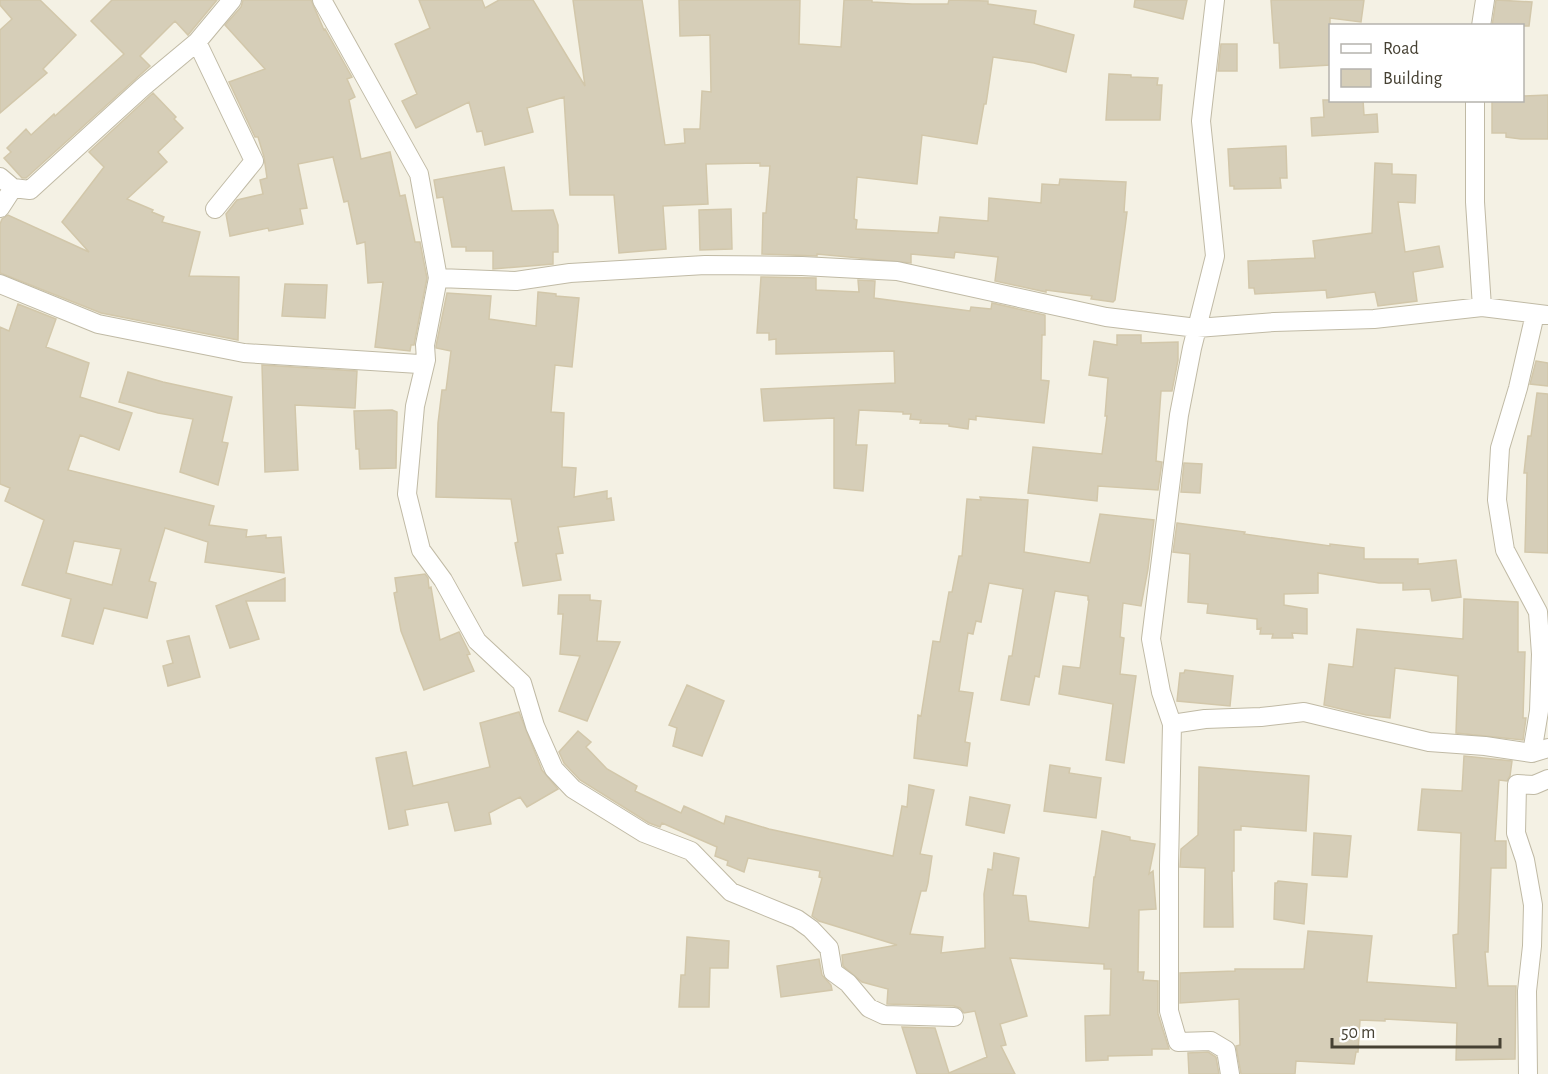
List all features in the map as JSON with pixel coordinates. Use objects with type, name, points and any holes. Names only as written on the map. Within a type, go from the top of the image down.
[{"type":"street","points":[[0,208],[6,182],[30,190],[125,103],[197,42],[232,0]]},
{"type":"street","points":[[322,0],[419,174],[438,278],[425,345],[426,360],[415,406],[407,494],[421,550],[443,580],[477,641],[522,683],[535,726],[554,769],[573,789],[610,814],[644,834],[691,851],[731,892],[797,919],[812,929],[829,948],[833,972],[848,983],[869,1008],[884,1015],[954,1017]]},
{"type":"street","points":[[1215,0],[1201,121],[1215,256],[1179,415],[1151,639],[1161,692],[1172,724],[1169,1011],[1178,1042],[1211,1041],[1226,1050],[1230,1074]]},
{"type":"street","points":[[1481,24],[1485,0]]},
{"type":"street","points":[[197,42],[254,161],[215,209]]},
{"type":"street","points":[[1475,102],[1475,202],[1482,307]]},
{"type":"street","points":[[438,278],[516,281],[570,273],[705,265],[802,266],[897,271],[1106,317],[1197,328],[1274,322],[1374,319],[1482,307],[1541,315],[1500,448],[1497,500],[1505,550],[1538,612],[1541,654],[1540,751],[1429,742],[1304,712],[1261,717],[1205,718],[1172,724]]},
{"type":"street","points":[[0,284],[98,324],[244,353],[419,364],[426,360]]},
{"type":"street","points":[[1528,1074],[1527,991],[1532,946],[1533,905],[1525,860],[1516,833],[1517,784],[1534,785],[1548,779]]},
{"type":"building","points":[[0,0],[40,0],[76,35],[43,69],[47,73],[0,113],[0,30],[12,19],[0,5]]},
{"type":"building","points":[[112,0],[217,0],[188,35],[175,21],[140,56],[150,66],[26,178],[22,178],[4,158],[11,152],[7,148],[26,129],[31,135],[54,114],[55,116],[124,54],[91,21]]},
{"type":"building","points":[[243,0],[311,0],[324,30],[352,77],[347,79],[355,97],[349,100],[361,159],[390,152],[400,196],[405,195],[415,242],[420,242],[427,278],[414,345],[411,345],[410,351],[375,347],[383,282],[368,283],[365,242],[357,244],[348,201],[344,202],[333,157],[298,164],[307,208],[300,209],[303,224],[230,236],[226,214],[237,200],[263,194],[260,180],[267,178],[258,137],[255,137],[229,82],[265,69],[225,25],[241,7]]},
{"type":"building","points":[[419,0],[482,0],[485,8],[499,0],[533,0],[585,86],[573,0],[642,0],[665,145],[685,143],[684,129],[700,129],[702,91],[711,92],[710,35],[680,36],[679,0],[800,0],[799,44],[841,47],[844,0],[912,4],[948,4],[949,0],[988,1],[988,4],[1036,11],[1034,24],[1074,35],[1066,72],[1034,63],[993,57],[977,144],[922,135],[917,184],[857,177],[854,219],[857,220],[856,229],[938,233],[940,217],[988,221],[989,198],[1041,203],[1042,184],[1059,185],[1060,179],[1126,182],[1124,212],[1127,212],[1115,300],[1113,302],[1091,299],[1092,296],[1046,290],[1046,292],[995,281],[998,257],[955,252],[954,258],[911,254],[911,263],[817,254],[817,256],[762,254],[763,213],[766,213],[770,166],[760,166],[760,163],[706,164],[708,204],[663,206],[666,249],[619,253],[614,195],[570,195],[564,97],[527,108],[533,132],[485,145],[482,131],[477,132],[469,102],[416,128],[402,101],[417,94],[395,44],[430,28]]},
{"type":"building","points":[[1135,0],[1187,0],[1183,19],[1134,7]]},
{"type":"building","points":[[1271,0],[1364,0],[1361,22],[1330,18],[1329,65],[1280,68],[1279,43],[1274,43]]},
{"type":"building","points":[[1496,0],[1532,2],[1529,26],[1492,24]]},
{"type":"building","points":[[1221,44],[1237,44],[1237,71],[1218,71]]},
{"type":"building","points":[[1109,74],[1158,78],[1157,85],[1162,85],[1160,120],[1106,120]]},
{"type":"building","points":[[153,93],[176,117],[174,119],[183,128],[158,152],[167,162],[127,199],[164,217],[162,222],[200,232],[189,276],[239,277],[238,340],[101,313],[0,273],[0,224],[2,219],[8,215],[89,252],[62,222],[104,167],[89,152]]},
{"type":"building","points":[[1548,95],[1548,139],[1521,139],[1506,137],[1506,133],[1492,133],[1492,102],[1524,102],[1524,96]]},
{"type":"building","points":[[1323,100],[1363,102],[1364,115],[1377,114],[1378,132],[1312,136],[1311,118],[1324,117]]},
{"type":"building","points":[[1286,146],[1287,178],[1280,178],[1281,188],[1234,189],[1234,186],[1230,186],[1228,149]]},
{"type":"building","points":[[1375,163],[1392,164],[1392,174],[1416,175],[1415,203],[1398,202],[1405,252],[1439,246],[1443,267],[1413,272],[1417,301],[1378,306],[1375,292],[1327,298],[1326,290],[1255,294],[1254,288],[1249,288],[1248,261],[1315,258],[1313,241],[1372,233]]},
{"type":"building","points":[[504,167],[512,211],[553,210],[558,225],[558,252],[553,252],[553,264],[493,269],[493,251],[466,251],[466,247],[452,247],[443,197],[437,198],[434,180]]},
{"type":"building","points":[[731,209],[732,249],[700,250],[699,210]]},
{"type":"building","points":[[761,277],[816,278],[816,290],[859,292],[858,280],[875,281],[874,298],[970,311],[971,307],[991,309],[992,303],[1045,315],[1041,380],[1049,381],[1044,423],[976,416],[976,420],[969,419],[968,429],[949,426],[949,424],[920,423],[921,420],[910,419],[911,414],[903,414],[903,412],[859,410],[856,445],[867,445],[863,491],[834,488],[834,418],[764,421],[761,389],[895,383],[894,351],[776,354],[776,339],[769,340],[769,333],[757,333]]},
{"type":"building","points":[[285,284],[327,285],[325,318],[282,316]]},
{"type":"building","points":[[538,292],[579,298],[572,367],[555,365],[551,412],[564,413],[562,467],[576,468],[574,497],[607,491],[607,499],[611,498],[614,520],[558,527],[563,553],[556,554],[561,580],[523,586],[515,543],[518,542],[511,499],[436,497],[438,423],[442,390],[446,390],[451,351],[436,348],[436,346],[447,293],[491,296],[489,319],[536,326]]},
{"type":"building","points":[[18,304],[56,319],[46,347],[89,363],[80,397],[132,413],[119,450],[80,435],[68,470],[214,506],[209,525],[247,530],[246,537],[266,535],[266,538],[281,537],[284,573],[205,562],[208,542],[165,528],[149,581],[156,583],[147,618],[104,608],[93,644],[62,636],[71,599],[22,585],[44,520],[5,501],[10,488],[0,484],[0,327],[9,331]],"holes":[[[74,541],[121,549],[112,585],[66,573]]]},
{"type":"building","points":[[1117,335],[1141,335],[1141,343],[1178,342],[1178,360],[1172,391],[1161,391],[1156,461],[1162,462],[1158,490],[1098,486],[1097,501],[1028,493],[1033,447],[1102,454],[1107,416],[1105,416],[1108,378],[1089,375],[1094,341],[1117,345]]},
{"type":"building","points":[[1536,361],[1548,363],[1548,386],[1530,384]]},
{"type":"building","points":[[262,365],[357,371],[355,408],[295,405],[298,470],[265,472]]},
{"type":"building","points":[[128,372],[232,397],[222,442],[228,443],[218,485],[180,472],[193,419],[158,413],[119,402]]},
{"type":"building","points":[[1537,393],[1548,394],[1548,553],[1525,552],[1527,473],[1524,473],[1528,436],[1531,436]]},
{"type":"building","points":[[392,410],[397,412],[396,468],[360,469],[359,449],[356,449],[354,411]]},
{"type":"building","points":[[1184,463],[1202,464],[1200,493],[1181,492]]},
{"type":"building","points":[[980,497],[1028,500],[1024,552],[1090,563],[1100,514],[1154,520],[1141,606],[1123,603],[1120,637],[1124,638],[1120,674],[1136,676],[1124,763],[1106,760],[1113,704],[1059,694],[1063,666],[1080,668],[1088,596],[1055,591],[1039,677],[1035,676],[1029,705],[1001,700],[1009,656],[1012,656],[1023,589],[989,583],[981,622],[976,621],[973,634],[968,633],[959,691],[973,693],[965,742],[970,743],[967,766],[914,758],[918,715],[921,716],[933,641],[940,642],[949,592],[952,592],[959,556],[962,556],[967,499],[981,500]]},
{"type":"building","points":[[1177,523],[1330,546],[1330,544],[1364,548],[1364,559],[1418,559],[1418,564],[1456,560],[1461,597],[1432,601],[1430,589],[1403,590],[1403,583],[1379,583],[1318,573],[1318,593],[1284,594],[1284,605],[1307,609],[1307,634],[1292,633],[1293,638],[1272,638],[1273,634],[1260,634],[1261,628],[1257,629],[1257,619],[1207,613],[1208,604],[1188,602],[1190,554],[1173,552]]},
{"type":"building","points":[[425,574],[429,588],[431,587],[440,640],[459,632],[470,654],[467,655],[474,671],[424,690],[401,631],[394,593],[397,592],[395,578]]},
{"type":"building","points":[[285,578],[285,601],[246,601],[259,639],[230,648],[216,606]]},
{"type":"building","points":[[559,595],[590,595],[590,600],[601,601],[597,641],[620,642],[587,721],[559,711],[580,656],[560,654],[563,614],[558,614]]},
{"type":"building","points":[[1464,599],[1518,602],[1518,652],[1525,652],[1523,718],[1526,718],[1523,740],[1456,733],[1458,676],[1395,668],[1390,718],[1324,705],[1329,664],[1353,667],[1357,629],[1463,639]]},
{"type":"building","points":[[189,636],[200,677],[168,686],[163,666],[173,663],[167,641]]},
{"type":"building","points":[[1185,670],[1233,676],[1230,706],[1177,701],[1180,673],[1184,673]]},
{"type":"building","points":[[687,685],[724,701],[702,756],[673,746],[677,728],[669,725]]},
{"type":"building","points":[[519,712],[542,770],[558,789],[527,807],[520,797],[489,813],[491,824],[455,831],[448,802],[405,810],[408,825],[389,829],[376,758],[406,752],[413,786],[490,767],[480,723]]},
{"type":"building","points":[[578,731],[591,742],[586,747],[607,769],[637,786],[635,791],[681,813],[684,806],[724,824],[726,816],[769,829],[893,856],[902,806],[907,807],[909,785],[934,790],[920,854],[932,856],[928,883],[926,891],[921,891],[910,934],[943,937],[941,953],[985,948],[984,894],[988,869],[992,870],[994,853],[1019,858],[1013,895],[1026,896],[1029,921],[1089,928],[1094,877],[1102,831],[1130,837],[1130,840],[1155,844],[1149,874],[1153,871],[1156,909],[1139,910],[1138,972],[1144,972],[1143,980],[1158,981],[1158,1014],[1169,1049],[1152,1049],[1152,1055],[1108,1056],[1108,1060],[1086,1061],[1085,1016],[1110,1015],[1111,969],[1104,969],[1104,964],[1010,958],[1027,1016],[1000,1024],[1006,1045],[1001,1046],[1015,1074],[917,1074],[902,1027],[935,1028],[949,1073],[987,1057],[975,1011],[964,1013],[960,1008],[954,1006],[887,1004],[888,989],[862,982],[843,966],[842,955],[897,945],[819,921],[812,916],[822,878],[819,877],[820,871],[748,858],[744,872],[727,865],[728,861],[715,856],[717,847],[662,823],[660,827],[649,823],[580,780],[564,763],[559,752]]},
{"type":"building","points":[[1464,756],[1512,761],[1507,781],[1499,780],[1495,841],[1506,841],[1506,868],[1491,868],[1488,952],[1485,952],[1488,986],[1516,986],[1515,1059],[1456,1060],[1457,1023],[1360,1020],[1358,1052],[1356,1052],[1354,1064],[1296,1061],[1295,1074],[1241,1074],[1236,1046],[1240,1045],[1239,999],[1180,1003],[1180,973],[1235,971],[1235,969],[1304,969],[1308,931],[1372,936],[1367,982],[1456,988],[1453,935],[1458,934],[1461,833],[1418,830],[1422,789],[1462,791]]},
{"type":"building","points":[[1050,765],[1070,768],[1069,773],[1101,778],[1096,818],[1044,811]]},
{"type":"building","points":[[1199,767],[1309,776],[1306,831],[1241,826],[1241,830],[1234,830],[1233,927],[1204,927],[1205,868],[1180,867],[1181,849],[1198,835]]},
{"type":"building","points":[[970,797],[1010,805],[1004,833],[966,825]]},
{"type":"building","points":[[1314,833],[1351,836],[1347,877],[1312,875]]},
{"type":"building","points":[[1278,881],[1307,884],[1304,924],[1274,919],[1275,883]]},
{"type":"building","points":[[687,937],[729,941],[728,968],[710,968],[709,1007],[679,1007],[681,975],[685,975]]},
{"type":"building","points":[[819,959],[822,975],[831,985],[832,990],[781,997],[777,966]]},
{"type":"building","points":[[1208,1052],[1216,1057],[1219,1074],[1189,1074],[1188,1053]]}]
